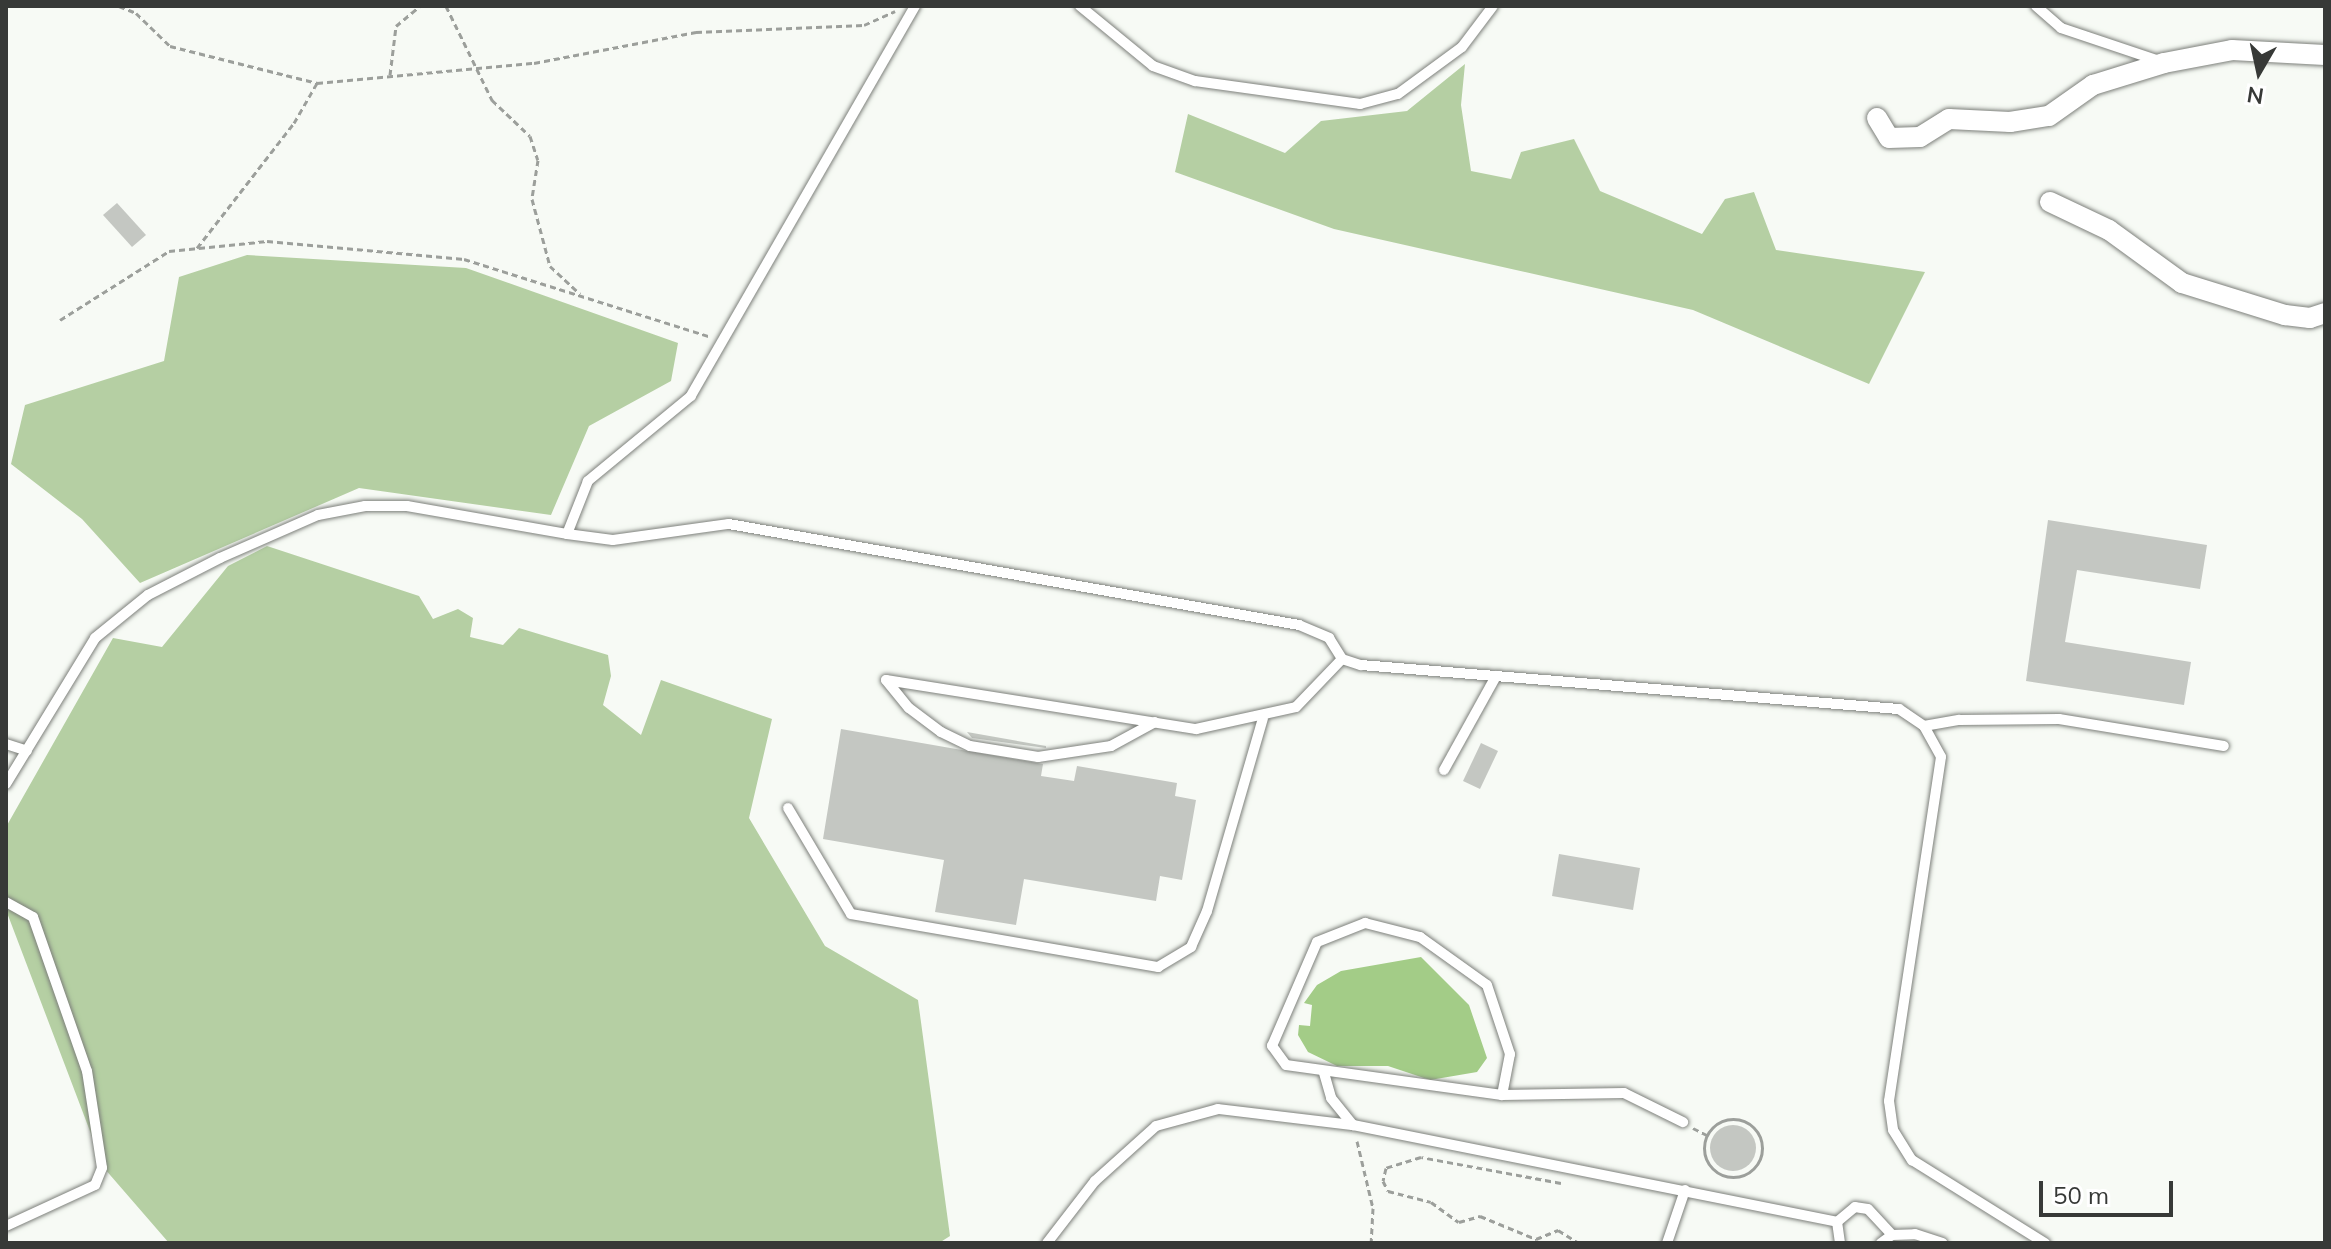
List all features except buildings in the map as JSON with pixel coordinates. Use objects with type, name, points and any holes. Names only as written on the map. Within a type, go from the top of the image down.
[{"type":"street","points":[[1877,118],[1889,138],[1920,137],[1949,119],[2010,122],[2049,116],[2093,85],[2164,63],[2232,50],[2325,55]]},
{"type":"street","points":[[2050,202],[2109,230],[2182,283],[2285,315],[2310,318],[2325,313]]},
{"type":"lane","points":[[567,534],[588,481],[691,396],[726,341],[915,6]]},
{"type":"lane","points":[[1080,6],[1153,66],[1195,81],[1360,104],[1398,94],[1462,47],[1493,6]]},
{"type":"lane","points":[[2036,6],[2061,28],[2164,63]]},
{"type":"lane","points":[[6,784],[106,628],[173,580],[318,515],[365,506],[407,506],[613,540],[729,524],[1299,625],[1329,638],[1342,659],[1361,665],[1899,709],[1924,726],[1941,757],[1889,1101],[1893,1130],[1912,1160],[2045,1243]]},
{"type":"lane","points":[[1155,722],[1111,746],[1067,756],[1024,755],[970,746],[941,732],[909,708],[886,680],[902,682],[1155,722],[1196,729],[1263,718],[1296,707],[1342,659]]},
{"type":"lane","points":[[1444,770],[1496,676]]},
{"type":"lane","points":[[788,808],[851,914],[1158,967],[1191,947],[1207,911],[1263,718]]},
{"type":"lane","points":[[1924,726],[1959,720],[2059,719],[2224,746]]},
{"type":"lane","points":[[6,744],[27,751]]},
{"type":"lane","points":[[6,902],[33,917],[87,1071],[102,1168],[95,1185],[6,1226]]},
{"type":"lane","points":[[1502,1095],[1510,1054],[1487,985],[1420,937],[1365,923],[1317,942],[1272,1046],[1286,1065],[1324,1073],[1502,1095],[1624,1093],[1683,1122]]},
{"type":"lane","points":[[1324,1073],[1331,1098],[1353,1125]]},
{"type":"lane","points":[[1047,1243],[1095,1181],[1156,1126],[1218,1109],[1353,1125],[1837,1222]]},
{"type":"lane","points":[[1667,1243],[1685,1190]]},
{"type":"lane","points":[[1837,1222],[1855,1207],[1868,1209],[1892,1235]]},
{"type":"lane","points":[[1837,1222],[1840,1243]]},
{"type":"lane","points":[[1881,1243],[1892,1235],[1915,1234],[1943,1243]]},
{"type":"path","points":[[119,6],[136,13],[170,46],[317,83],[534,63],[696,32],[864,25],[905,6]]},
{"type":"path","points":[[390,75],[396,26],[420,6]]},
{"type":"path","points":[[446,6],[492,100],[530,136],[538,160],[532,199],[550,266],[582,296]]},
{"type":"path","points":[[196,249],[294,123],[317,83]]},
{"type":"path","points":[[60,320],[169,251],[267,241],[464,259],[726,341]]},
{"type":"path","points":[[1737,1119],[1753,1127],[1761,1152],[1752,1169],[1734,1177],[1715,1171],[1704,1145],[1712,1128],[1737,1119]]},
{"type":"path","points":[[1353,1125],[1373,1208],[1371,1243]]},
{"type":"path","points":[[1571,1185],[1421,1157],[1386,1168],[1383,1181],[1388,1191],[1431,1202],[1459,1222],[1480,1216],[1536,1239],[1558,1230],[1579,1243]]},
{"type":"shaded area","points":[[1465,64],[1461,105],[1471,171],[1511,179],[1521,152],[1574,139],[1600,191],[1702,234],[1725,199],[1754,192],[1776,250],[1925,272],[1869,384],[1693,310],[1334,229],[1175,172],[1188,114],[1285,153],[1321,121],[1407,111]]},
{"type":"shaded area","points":[[247,255],[466,268],[678,343],[671,381],[589,426],[551,515],[359,488],[140,583],[82,519],[11,464],[25,405],[164,361],[179,277]]},
{"type":"shaded area","points":[[267,546],[419,596],[433,619],[458,609],[473,618],[470,637],[503,645],[519,628],[608,655],[611,676],[603,705],[641,735],[661,680],[772,719],[749,818],[825,946],[918,1000],[950,1236],[939,1243],[169,1243],[104,1168],[6,910],[6,827],[113,638],[162,647],[228,566]]},
{"type":"shaded area","points":[[1421,957],[1469,1005],[1487,1058],[1477,1072],[1430,1080],[1388,1066],[1337,1066],[1308,1052],[1298,1035],[1299,1025],[1310,1026],[1312,1005],[1304,1003],[1317,985],[1341,971]]}]
